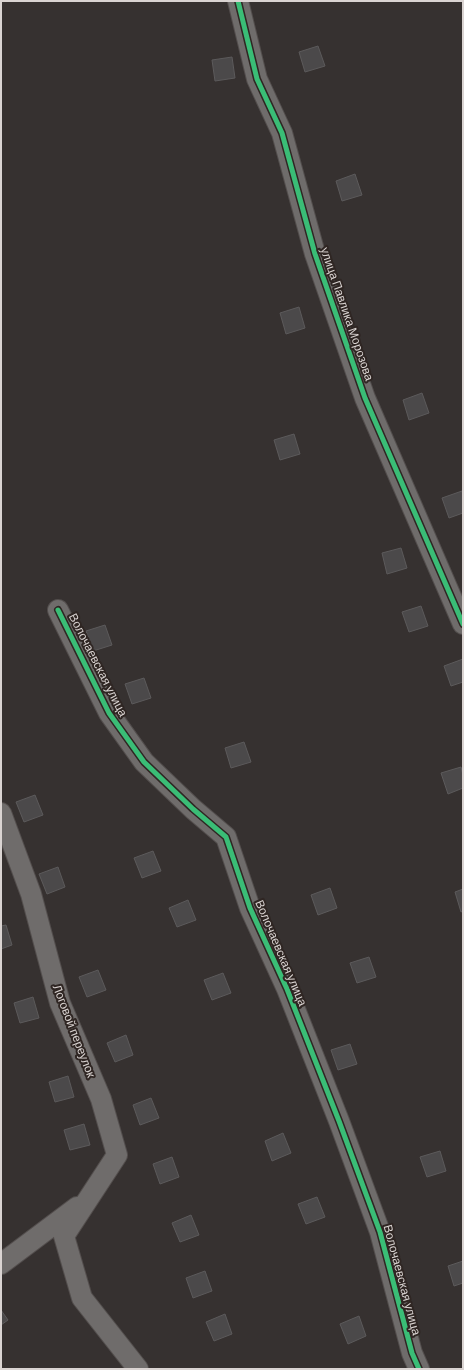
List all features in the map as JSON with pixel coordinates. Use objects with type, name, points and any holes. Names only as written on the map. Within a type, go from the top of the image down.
[{"type":"street","name":"улица Павлика Морозова","points":[[238,1],[257,79],[282,133],[315,254],[363,391],[463,624]]},
{"type":"street","name":"Волочаевская улица","points":[[58,610],[109,713],[144,762],[193,809],[226,837],[250,908],[287,989],[339,1120],[380,1232],[412,1353],[419,1369]]},
{"type":"street","name":"Логовой переулок","points":[[1,813],[31,894],[60,1003],[101,1099],[118,1155],[64,1236],[82,1298],[138,1369]]},
{"type":"street","name":"Логовой переулок","points":[[1,1264],[90,1197]]},
{"type":"building","points":[[318,46],[325,66],[305,72],[299,52]]},
{"type":"building","points":[[232,57],[235,78],[215,81],[212,60]]},
{"type":"building","points":[[355,174],[362,195],[342,201],[336,181]]},
{"type":"building","points":[[299,307],[305,328],[286,334],[280,313]]},
{"type":"building","points":[[422,393],[429,413],[409,420],[403,400]]},
{"type":"building","points":[[294,434],[300,454],[280,460],[274,440]]},
{"type":"building","points":[[462,491],[463,513],[449,518],[442,498]]},
{"type":"building","points":[[401,548],[407,568],[387,574],[382,553]]},
{"type":"building","points":[[421,606],[428,626],[409,632],[402,612]]},
{"type":"building","points":[[105,625],[112,645],[93,651],[86,631]]},
{"type":"building","points":[[463,659],[463,682],[451,686],[444,666]]},
{"type":"building","points":[[144,678],[151,698],[132,704],[125,684]]},
{"type":"building","points":[[244,742],[251,762],[231,768],[225,748]]},
{"type":"building","points":[[461,767],[463,775],[463,788],[448,794],[441,773]]},
{"type":"building","points":[[35,795],[43,815],[24,822],[16,802]]},
{"type":"building","points":[[153,851],[161,871],[142,878],[134,858]]},
{"type":"building","points":[[58,867],[65,887],[47,894],[39,874]]},
{"type":"building","points":[[330,888],[337,908],[318,915],[311,895]]},
{"type":"building","points":[[463,889],[463,911],[461,912],[455,892]]},
{"type":"building","points":[[188,900],[196,920],[177,927],[169,908]]},
{"type":"building","points":[[6,925],[12,945],[1,949],[1,926]]},
{"type":"building","points":[[369,957],[376,977],[357,983],[350,963]]},
{"type":"building","points":[[98,970],[106,990],[87,997],[79,977]]},
{"type":"building","points":[[223,973],[231,993],[212,1000],[204,980]]},
{"type":"building","points":[[33,997],[39,1018],[20,1023],[14,1003]]},
{"type":"building","points":[[126,1035],[133,1055],[115,1062],[107,1043]]},
{"type":"building","points":[[350,1044],[357,1064],[338,1070],[331,1050]]},
{"type":"building","points":[[68,1076],[74,1097],[55,1102],[49,1082]]},
{"type":"building","points":[[151,1098],[159,1118],[140,1125],[133,1105]]},
{"type":"building","points":[[84,1124],[90,1145],[70,1150],[64,1130]]},
{"type":"building","points":[[283,1133],[291,1153],[272,1161],[265,1141]]},
{"type":"building","points":[[440,1151],[446,1171],[427,1177],[420,1157]]},
{"type":"building","points":[[172,1157],[179,1177],[160,1184],[153,1164]]},
{"type":"building","points":[[317,1197],[325,1217],[306,1224],[298,1204]]},
{"type":"building","points":[[191,1215],[199,1235],[180,1242],[172,1223]]},
{"type":"building","points":[[463,1261],[463,1283],[454,1286],[448,1266]]},
{"type":"building","points":[[205,1271],[212,1291],[193,1298],[186,1278]]},
{"type":"building","points":[[1,1310],[8,1320],[1,1325]]},
{"type":"building","points":[[225,1314],[232,1334],[214,1341],[206,1322]]},
{"type":"building","points":[[359,1316],[366,1336],[348,1344],[340,1324]]},
{"type":"cycle path","points":[[238,1],[257,79],[282,133],[315,254],[365,398],[463,624]]},
{"type":"cycle path","points":[[58,610],[109,713],[144,762],[193,809],[226,837],[250,908],[287,989],[339,1121],[380,1232],[412,1353],[419,1369]]}]
